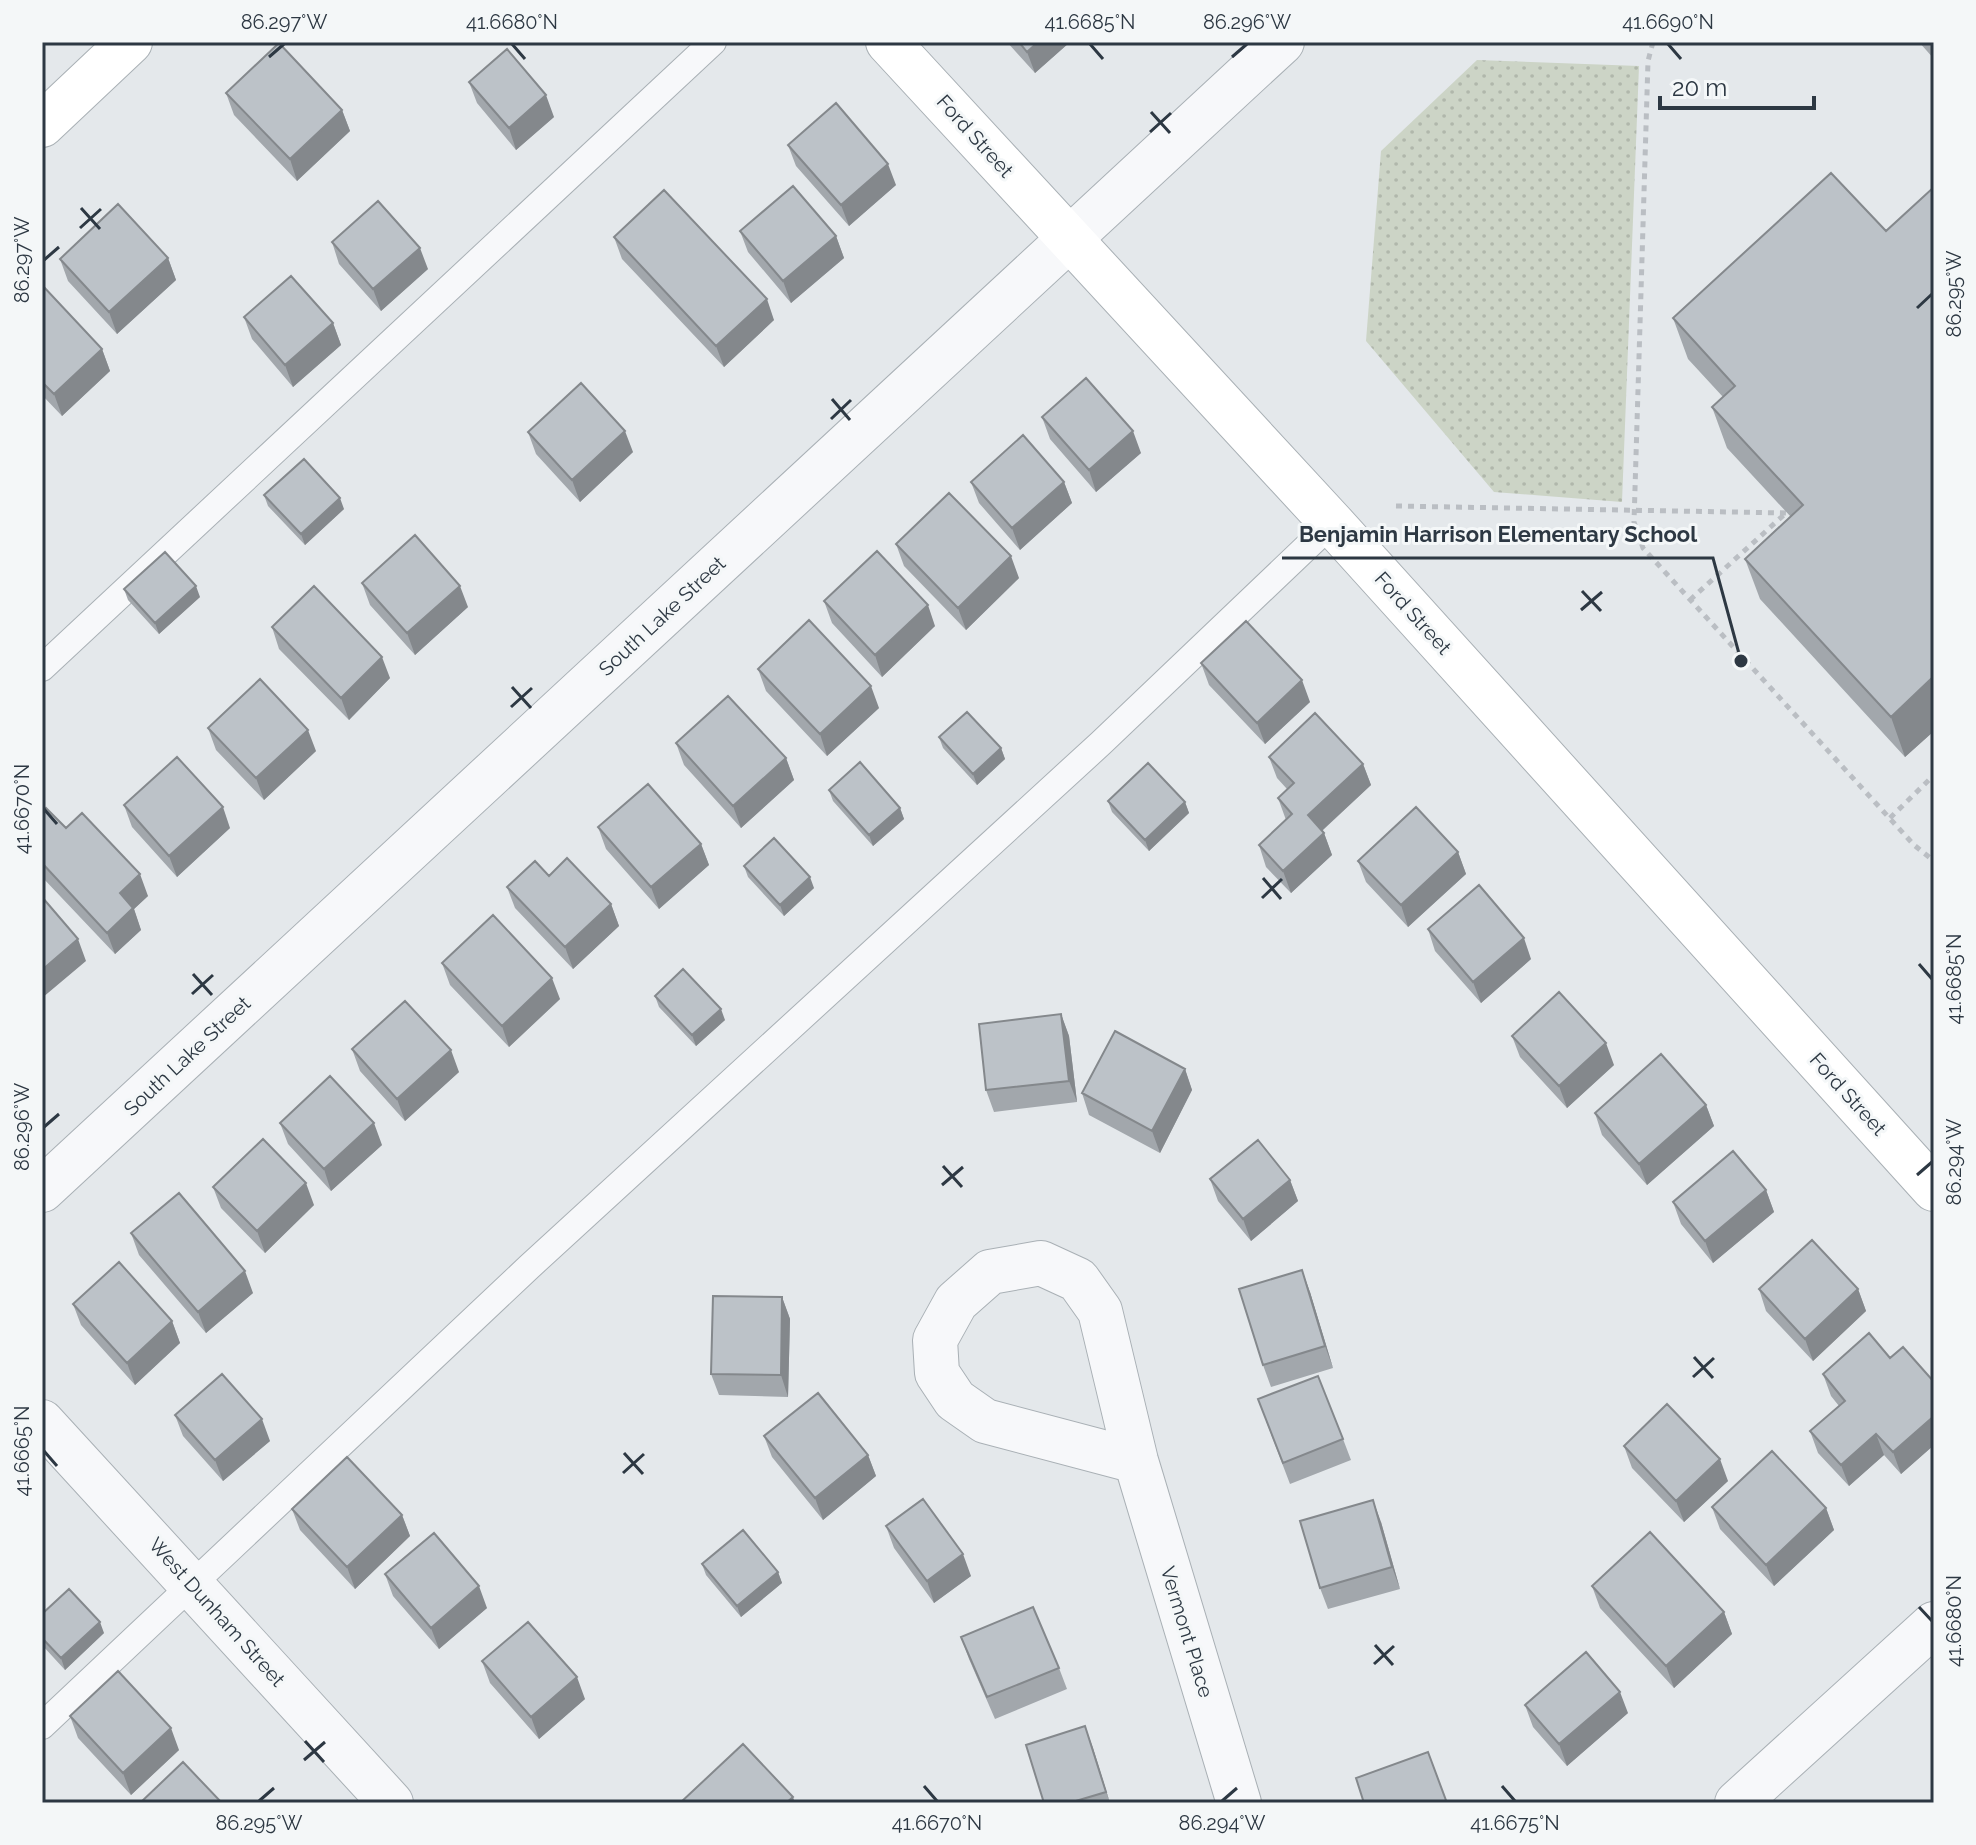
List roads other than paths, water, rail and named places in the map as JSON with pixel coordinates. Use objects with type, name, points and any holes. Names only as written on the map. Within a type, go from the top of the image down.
[{"type":"street","points":[[42,125],[130,42]]},
{"type":"street","name":"Ford Street","points":[[888,42],[1332,523],[1934,1189]]},
{"type":"street","name":"South Lake Street","points":[[42,1190],[1282,42]]},
{"type":"street","name":"Vermont Place","points":[[1136,1461],[985,1421],[955,1400],[937,1373],[935,1340],[956,1302],[990,1272],[1041,1263],[1078,1280],[1100,1311],[1136,1461],[1239,1803]]},
{"type":"street","name":"West Dunham Street","points":[[42,1422],[391,1803]]},
{"type":"street","points":[[1737,1803],[1934,1624]]},
{"type":"lane","points":[[42,668],[713,42]]},
{"type":"lane","points":[[42,1726],[529,1267],[1089,754],[1332,523]]},
{"type":"place","name":"Benjamin Harrison Elementary School","points":[[1741,661]]}]
